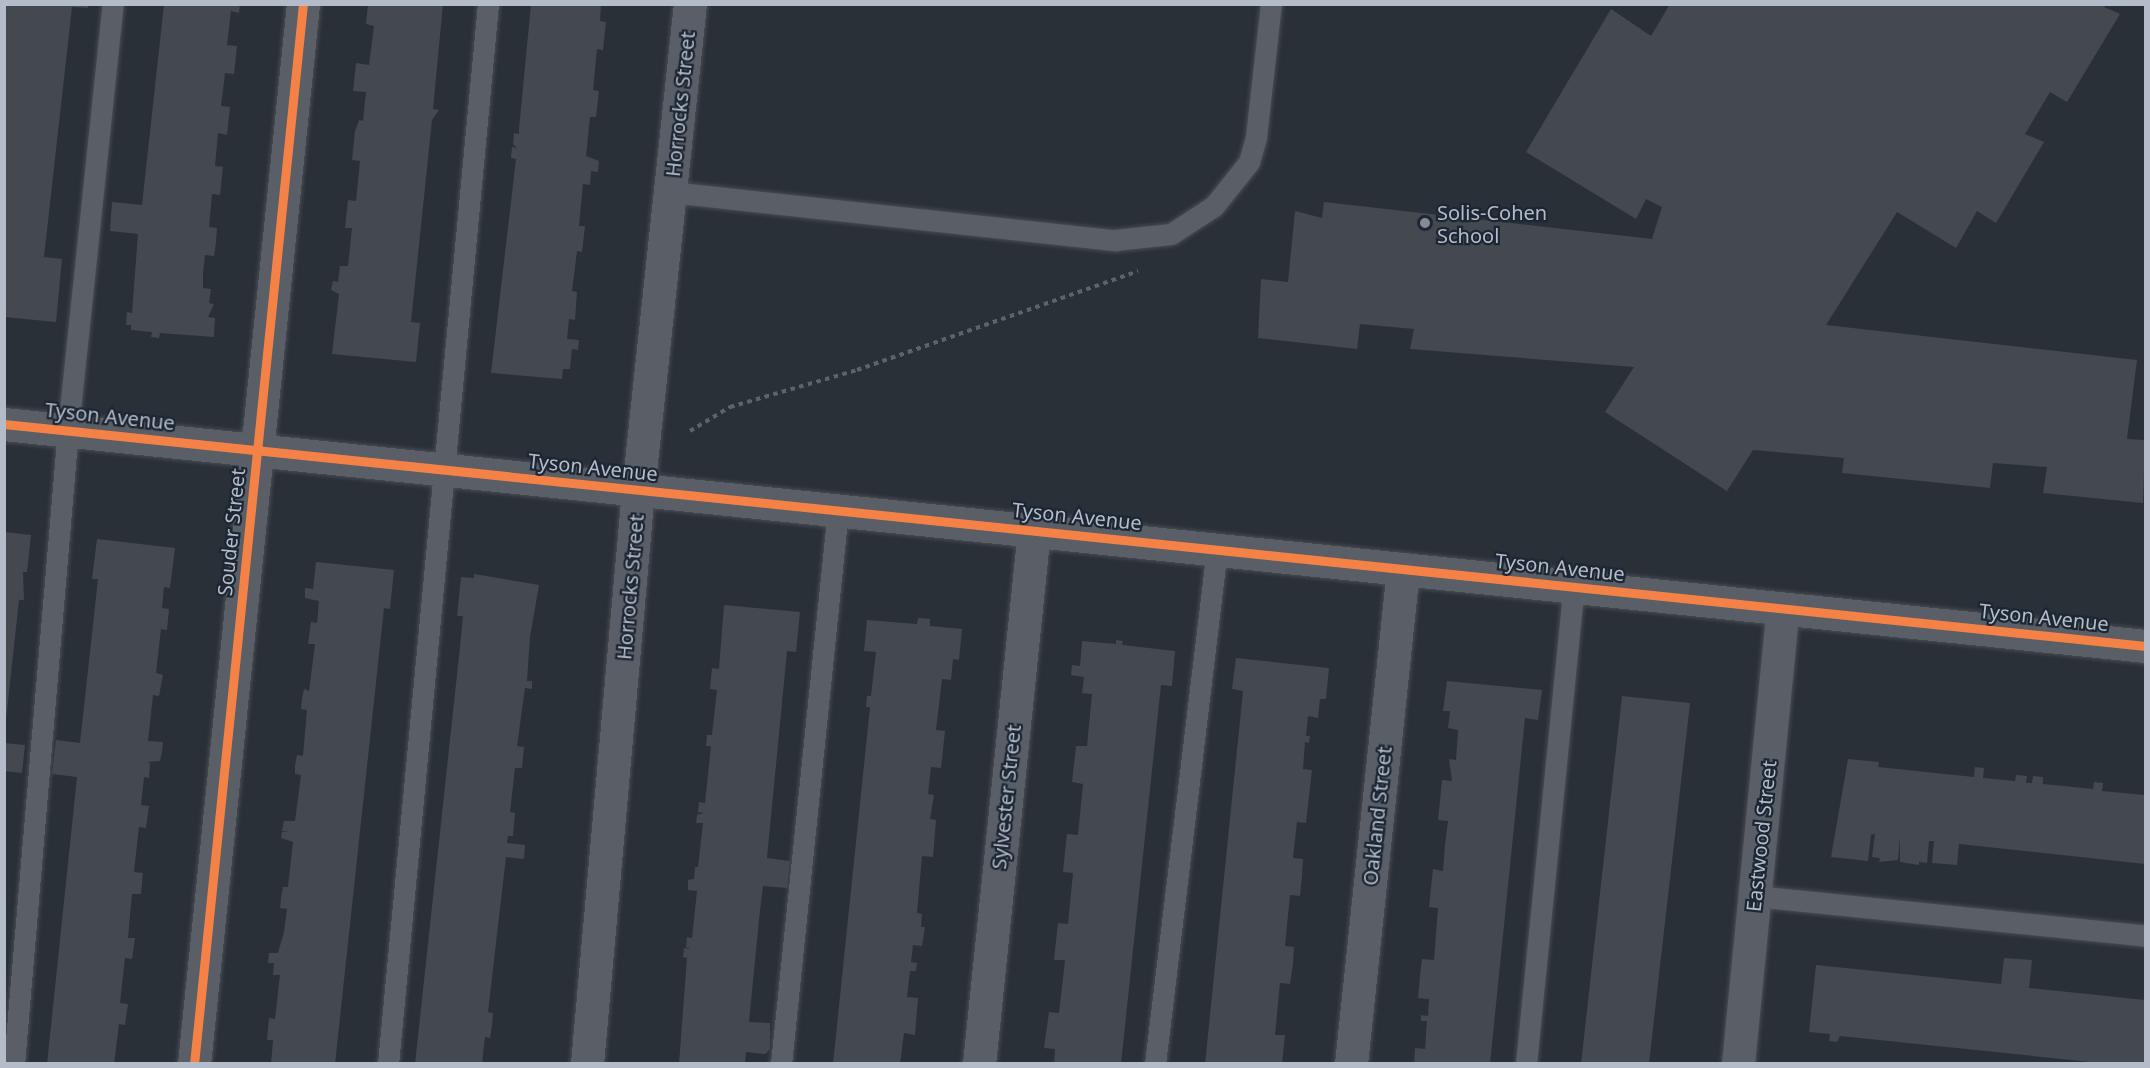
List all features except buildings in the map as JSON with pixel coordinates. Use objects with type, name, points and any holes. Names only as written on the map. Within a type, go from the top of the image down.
[{"type":"street","name":"Souder Street","points":[[194,1064],[303,4]]},
{"type":"street","name":"Horrocks Street","points":[[587,1064],[638,490],[690,4]]},
{"type":"street","name":"Tyson Avenue","points":[[4,424],[2145,646]]},
{"type":"street","name":"Sylvester Street","points":[[979,1064],[1034,530]]},
{"type":"street","name":"Oakland Street","points":[[1351,1064],[1402,569]]},
{"type":"street","name":"Eastwood Street","points":[[1738,1064],[1783,609]]},
{"type":"lane","points":[[14,1064],[68,429],[113,4]]},
{"type":"lane","points":[[388,1064],[442,469],[488,4]]},
{"type":"lane","points":[[670,192],[1115,240],[1171,234],[1214,206],[1249,162],[1256,137],[1271,4]]},
{"type":"lane","points":[[781,1064],[838,510]]},
{"type":"lane","points":[[1155,1064],[1217,549]]},
{"type":"lane","points":[[1526,1064],[1574,587]]},
{"type":"lane","points":[[1755,896],[2145,936]]},
{"type":"path","points":[[690,431],[730,407],[857,370],[1144,270]]},
{"type":"cycle path","points":[[194,1064],[303,4]]},
{"type":"cycle path","points":[[4,424],[2146,646]]},
{"type":"place","name":"Solis-Cohen School","points":[[1425,223]]}]
